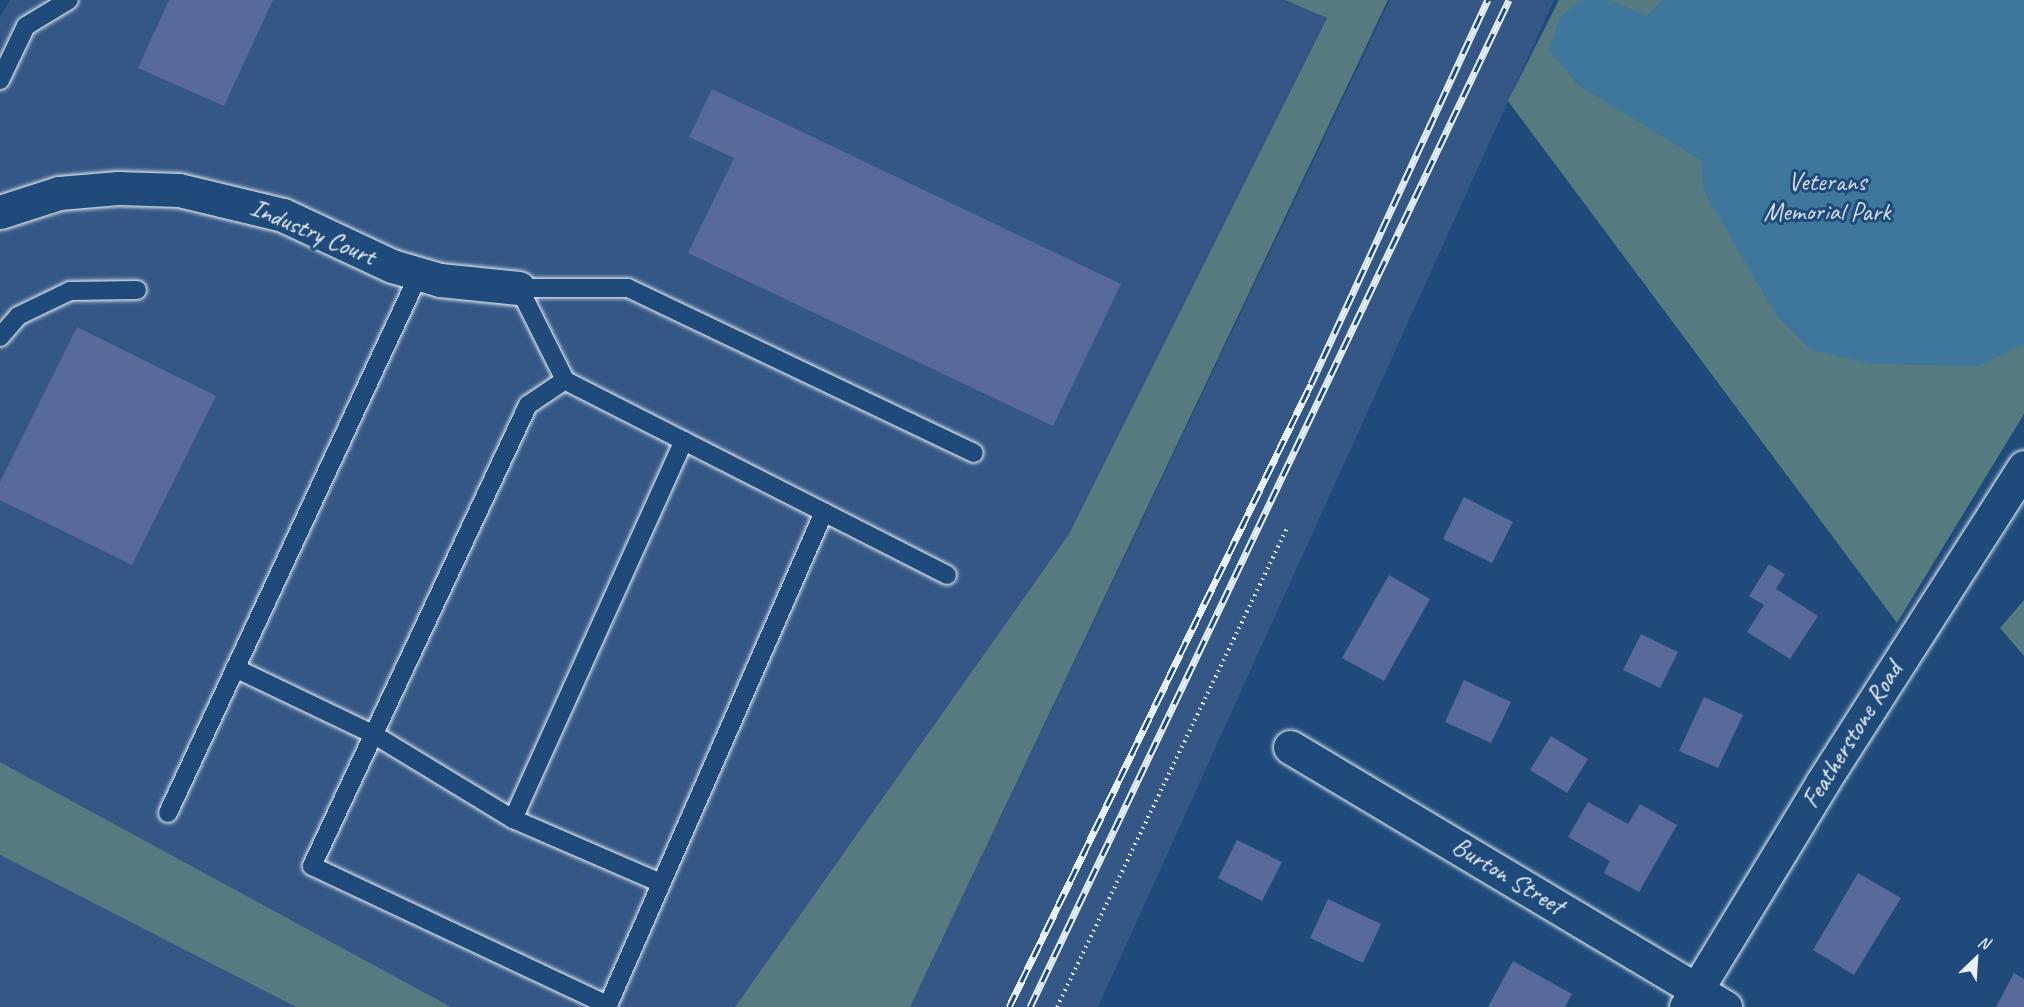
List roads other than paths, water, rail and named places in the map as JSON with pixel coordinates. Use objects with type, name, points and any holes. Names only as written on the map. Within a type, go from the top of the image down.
[{"type":"street","name":"Industry Court","points":[[0,212],[59,193],[118,188],[178,190],[283,215],[392,266],[419,274],[489,287],[519,288]]},
{"type":"street","name":"Featherstone Road","points":[[1692,998],[2024,467]]},
{"type":"street","name":"Burton Street","points":[[1290,747],[1692,998],[1725,1007]]},
{"type":"lane","points":[[0,80],[26,26],[69,0]]},
{"type":"lane","points":[[168,813],[419,274]]},
{"type":"lane","points":[[947,575],[565,380],[519,288],[628,288],[974,453]]},
{"type":"lane","points":[[0,337],[18,316],[70,291],[137,290]]},
{"type":"lane","points":[[565,380],[528,405],[312,866],[608,1005],[824,512]]},
{"type":"lane","points":[[513,819],[684,441]]},
{"type":"lane","points":[[235,668],[374,734],[513,819],[661,883]]},
{"type":"railway","points":[[1009,1007],[1311,384],[1488,0]]},
{"type":"railway","points":[[1030,1007],[1509,0]]},
{"type":"park label","name":"Veterans Memorial Park","points":[[1827,197]]}]
